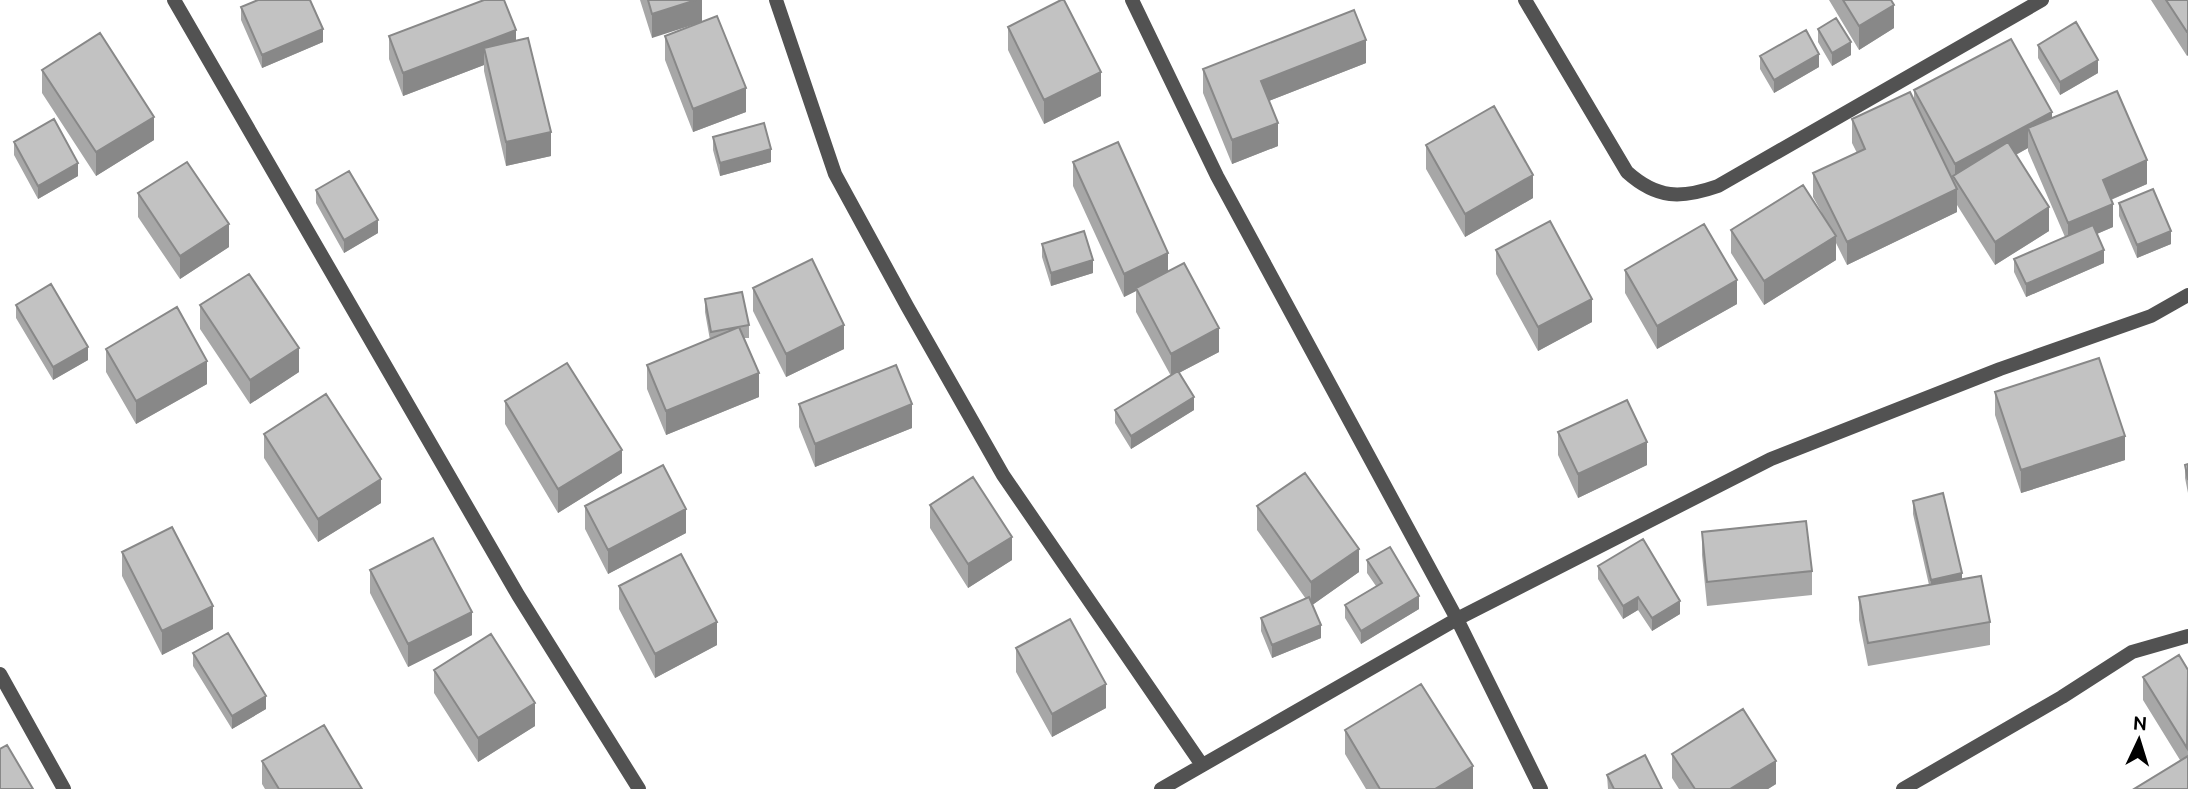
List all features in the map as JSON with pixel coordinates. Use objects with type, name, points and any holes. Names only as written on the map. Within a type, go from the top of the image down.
[{"type":"street","points":[[174,0],[518,595],[639,789]]},
{"type":"street","points":[[776,0],[835,174],[907,306],[1003,475],[1202,765]]},
{"type":"street","points":[[1132,0],[1217,176],[1458,619],[1541,789]]},
{"type":"street","points":[[1525,0],[1627,172],[1643,187],[1667,194],[1690,196],[1718,186],[2042,0]]},
{"type":"street","points":[[1161,789],[1458,619],[1771,459],[2000,369],[2151,316],[2188,295]]},
{"type":"street","points":[[1903,789],[2062,697],[2132,652],[2188,636]]},
{"type":"street","points":[[0,674],[64,789]]},
{"type":"building","points":[[258,0],[310,0],[323,29],[262,55],[241,7]]},
{"type":"building","points":[[484,0],[504,0],[516,30],[403,73],[389,36]]},
{"type":"building","points":[[648,0],[696,0],[652,14]]},
{"type":"building","points":[[1064,0],[1101,72],[1044,100],[1008,27]]},
{"type":"building","points":[[1843,0],[1891,0],[1894,5],[1859,26]]},
{"type":"building","points":[[2166,0],[2188,0],[2188,32],[2187,32]]},
{"type":"building","points":[[1354,10],[1366,40],[1261,81],[1278,123],[1232,140],[1203,69]]},
{"type":"building","points":[[717,16],[746,88],[693,109],[665,36]]},
{"type":"building","points":[[1836,18],[1851,42],[1832,53],[1818,29]]},
{"type":"building","points":[[2076,22],[2098,60],[2060,82],[2038,45]]},
{"type":"building","points":[[1806,30],[1819,54],[1774,80],[1760,56]]},
{"type":"building","points":[[100,33],[154,117],[96,152],[42,70]]},
{"type":"building","points":[[528,38],[551,132],[506,142],[484,48]]},
{"type":"building","points":[[2011,39],[2052,112],[1955,164],[1914,90]]},
{"type":"building","points":[[2117,91],[2147,160],[2103,180],[2113,204],[2068,223],[2028,128]]},
{"type":"building","points":[[1910,92],[1957,189],[1847,242],[1813,173],[1865,149],[1852,119]]},
{"type":"building","points":[[1494,106],[1533,175],[1465,214],[1426,145]]},
{"type":"building","points":[[54,119],[78,163],[38,186],[14,142]]},
{"type":"building","points":[[764,123],[771,149],[720,163],[713,137]]},
{"type":"building","points":[[1118,142],[1168,253],[1124,274],[1073,162]]},
{"type":"building","points":[[2008,142],[2049,207],[1995,242],[1953,176]]},
{"type":"building","points":[[187,162],[229,224],[180,256],[138,193]]},
{"type":"building","points":[[349,171],[378,220],[344,240],[316,190]]},
{"type":"building","points":[[1803,185],[1836,236],[1764,281],[1731,230]]},
{"type":"building","points":[[2153,189],[2171,231],[2137,245],[2119,203]]},
{"type":"building","points":[[1550,221],[1592,299],[1538,327],[1496,250]]},
{"type":"building","points":[[1704,224],[1737,280],[1657,326],[1625,270]]},
{"type":"building","points":[[2093,225],[2104,250],[2026,284],[2014,259]]},
{"type":"building","points":[[1084,231],[1093,260],[1051,273],[1042,244]]},
{"type":"building","points":[[812,259],[844,325],[786,354],[753,288]]},
{"type":"building","points":[[1184,263],[1219,328],[1171,354],[1136,288]]},
{"type":"building","points":[[249,274],[299,348],[250,380],[200,305]]},
{"type":"building","points":[[51,284],[88,347],[53,367],[16,305]]},
{"type":"building","points":[[742,292],[749,325],[711,332],[705,299]]},
{"type":"building","points":[[177,307],[207,361],[136,401],[106,349]]},
{"type":"building","points":[[739,327],[759,373],[666,411],[647,365]]},
{"type":"building","points":[[2099,358],[2125,436],[2021,470],[1995,392]]},
{"type":"building","points":[[567,363],[622,450],[558,489],[505,401]]},
{"type":"building","points":[[896,365],[912,404],[815,444],[799,404]]},
{"type":"building","points":[[1178,371],[1194,397],[1131,436],[1115,410]]},
{"type":"building","points":[[326,394],[381,479],[318,519],[264,434]]},
{"type":"building","points":[[1627,400],[1647,442],[1578,474],[1558,432]]},
{"type":"building","points":[[663,465],[686,509],[608,550],[585,506]]},
{"type":"building","points":[[1305,473],[1359,549],[1311,582],[1257,506]]},
{"type":"building","points":[[973,477],[1012,537],[968,564],[930,505]]},
{"type":"building","points":[[1943,493],[1962,573],[1931,580],[1913,501]]},
{"type":"building","points":[[1806,521],[1812,571],[1707,582],[1702,532]]},
{"type":"building","points":[[172,527],[213,606],[162,631],[122,552]]},
{"type":"building","points":[[433,538],[472,612],[408,644],[370,570]]},
{"type":"building","points":[[1643,539],[1680,601],[1652,618],[1638,597],[1623,606],[1598,566]]},
{"type":"building","points":[[1390,547],[1419,596],[1361,631],[1345,605],[1382,583],[1367,560]]},
{"type":"building","points":[[681,554],[717,622],[655,654],[619,586]]},
{"type":"building","points":[[1981,576],[1990,622],[1868,643],[1859,597]]},
{"type":"building","points":[[1309,597],[1321,625],[1272,645],[1261,618]]},
{"type":"building","points":[[1070,619],[1106,684],[1052,714],[1016,648]]},
{"type":"building","points":[[228,633],[266,696],[232,716],[193,653]]},
{"type":"building","points":[[491,634],[535,703],[478,738],[434,670]]},
{"type":"building","points":[[2179,655],[2188,670],[2187,748],[2143,677]]},
{"type":"building","points":[[1421,684],[1473,766],[1435,789],[1380,789],[1345,730]]},
{"type":"building","points":[[1743,709],[1776,761],[1730,789],[1695,789],[1672,754]]},
{"type":"building","points":[[324,725],[362,789],[279,789],[262,761]]},
{"type":"building","points":[[7,745],[33,789],[0,789],[0,749]]},
{"type":"building","points":[[1645,755],[1662,789],[1614,789],[1607,775]]},
{"type":"building","points":[[2188,756],[2188,789],[2134,789]]}]
